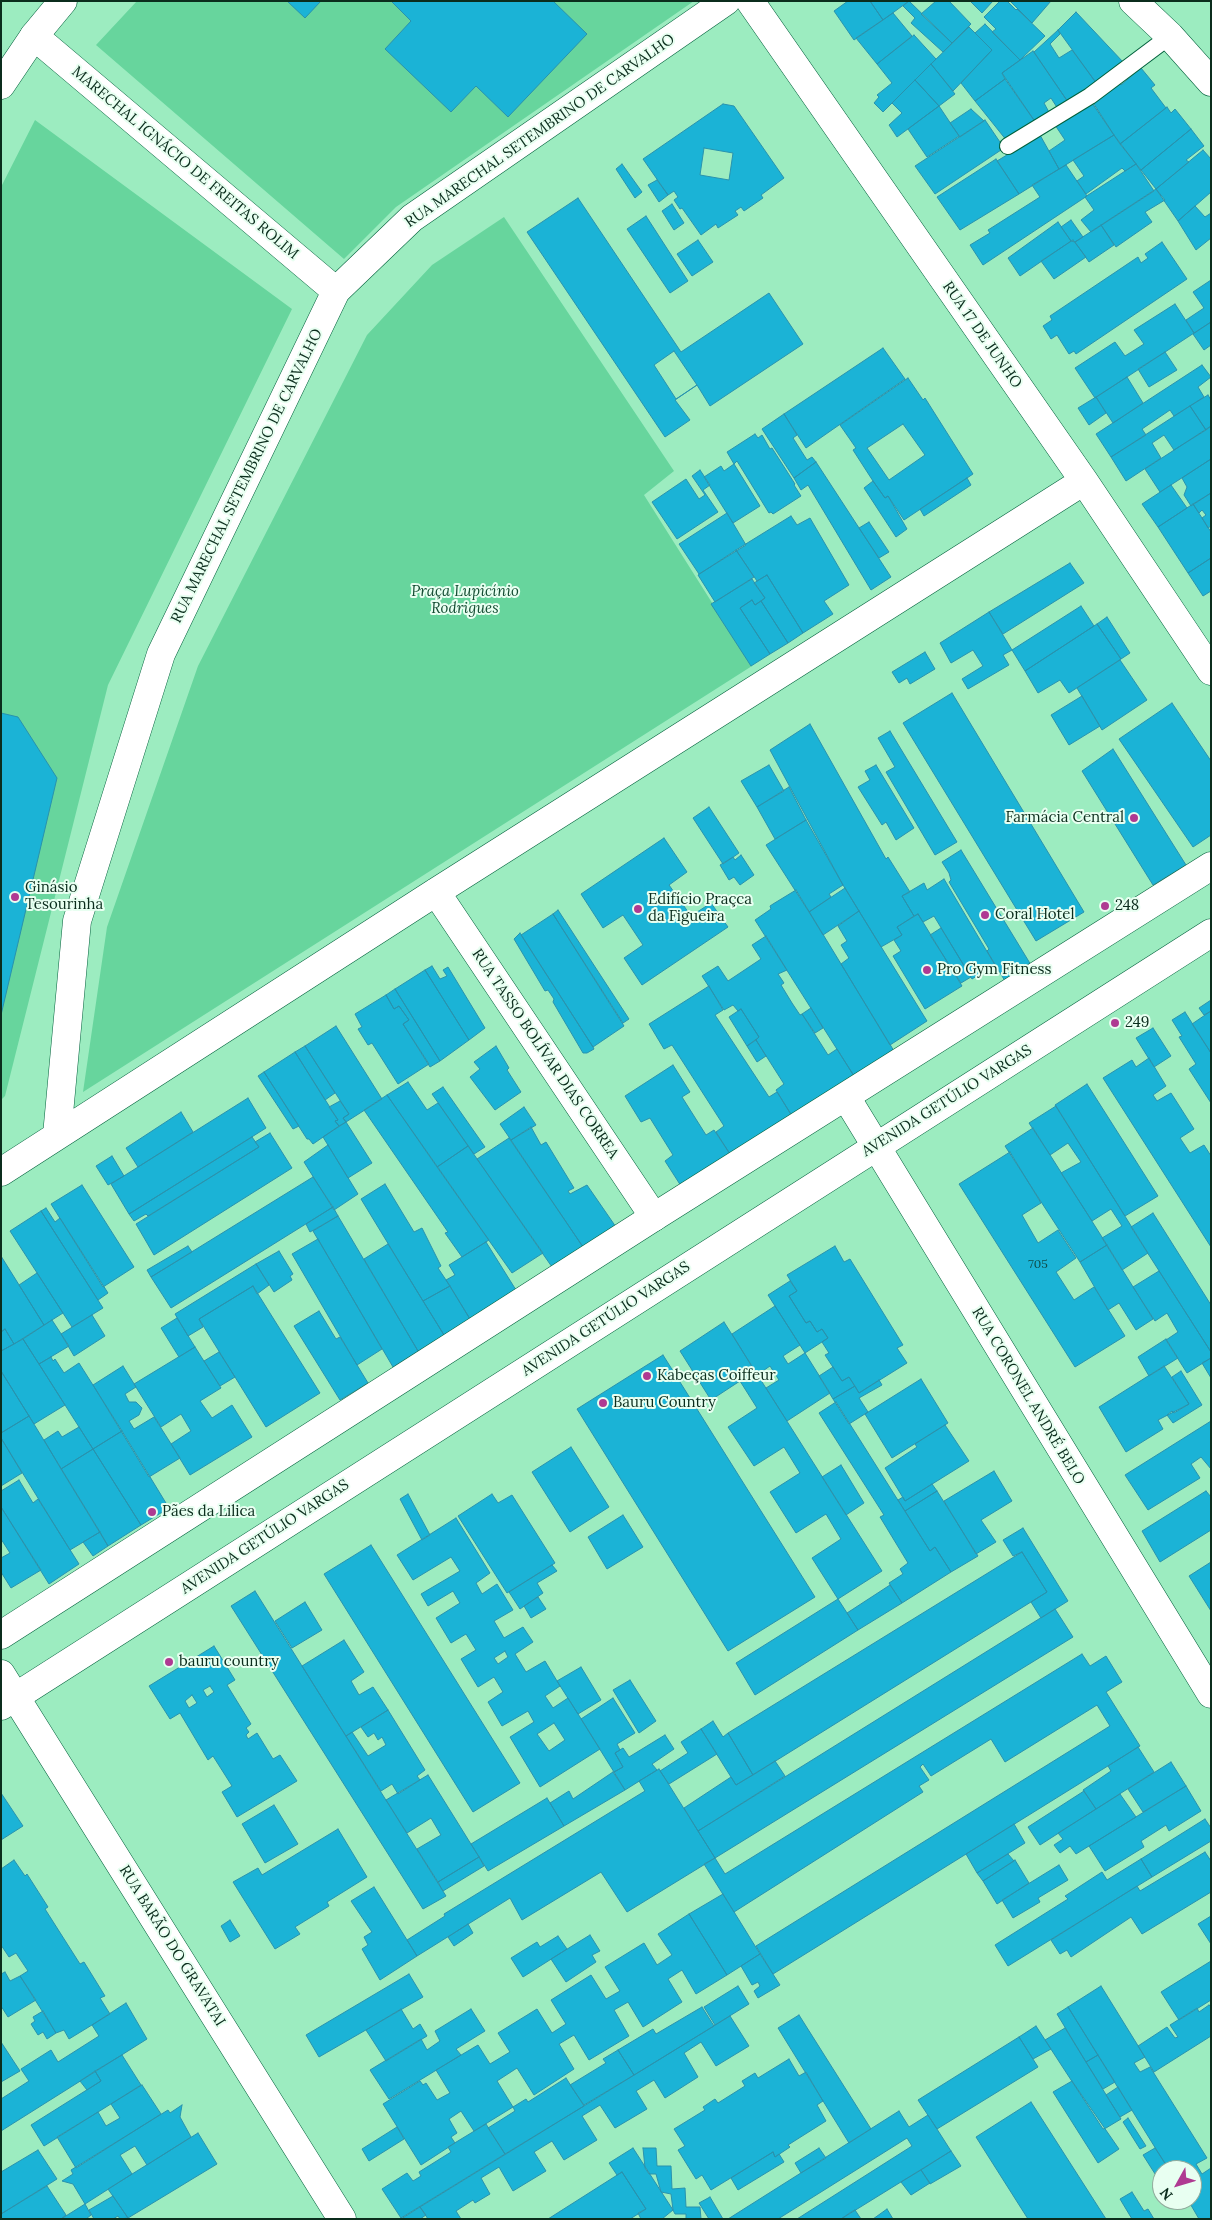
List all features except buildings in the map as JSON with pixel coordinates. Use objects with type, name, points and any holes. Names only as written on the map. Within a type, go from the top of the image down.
[{"type":"street","points":[[1,85],[34,36],[63,1]]},
{"type":"street","name":"RUA MARECHAL SETEMBRINO DE CARVALHO","points":[[57,1135],[77,921],[161,654],[336,291],[412,218],[726,1]]},
{"type":"street","name":"RUA 17 DE JUNHO","points":[[750,1],[1084,481],[1211,671]]},
{"type":"street","points":[[1133,1],[1170,36],[1211,82]]},
{"type":"street","name":"MARECHAL IGNÁCIO DE FREITAS ROLIM","points":[[34,36],[336,291]]},
{"type":"street","points":[[1,1172],[436,892],[1084,481]]},
{"type":"street","points":[[1,1634],[654,1217],[1211,866]]},
{"type":"street","name":"RUA TASSO BOLÍVAR DIAS CORREA","points":[[436,892],[654,1217]]},
{"type":"street","name":"AVENIDA GETÚLIO VARGAS","points":[[9,1701],[1211,933]]},
{"type":"street","name":"RUA CORONEL ANDRÉ BELO","points":[[846,1097],[1211,1694]]},
{"type":"street","name":"RUA BARÃO DO GRAVATAI","points":[[1,1674],[9,1701],[342,2219]]},
{"type":"lane","points":[[1008,146],[1090,96],[1170,36]]},
{"type":"green space","points":[[137,1],[694,1],[396,207],[344,259],[96,45]]},
{"type":"green space","points":[[35,120],[292,309],[108,685],[5,1096],[1,1100],[1,187]]},
{"type":"green space","name":"Praça Lupicínio Rodrigues","points":[[504,217],[674,471],[644,495],[752,666],[83,1092],[107,927],[198,666],[367,335],[432,265]]},
{"type":"place","name":"Farmácia Central","points":[[1134,818]]},
{"type":"place","name":"Ginásio Tesourinha","points":[[15,897]]},
{"type":"place","name":"248","points":[[1105,906]]},
{"type":"place","name":"Edifício Praçca da Figueira","points":[[638,909]]},
{"type":"place","name":"Coral Hotel","points":[[985,915]]},
{"type":"place","name":"Pro Gym Fitness","points":[[927,970]]},
{"type":"place","name":"249","points":[[1115,1023]]},
{"type":"place","name":"Kabeças Coiffeur","points":[[647,1376]]},
{"type":"place","name":"Bauru Country","points":[[603,1403]]},
{"type":"place","name":"Pães da Lilica","points":[[152,1512]]},
{"type":"place","name":"bauru country","points":[[169,1662]]}]
